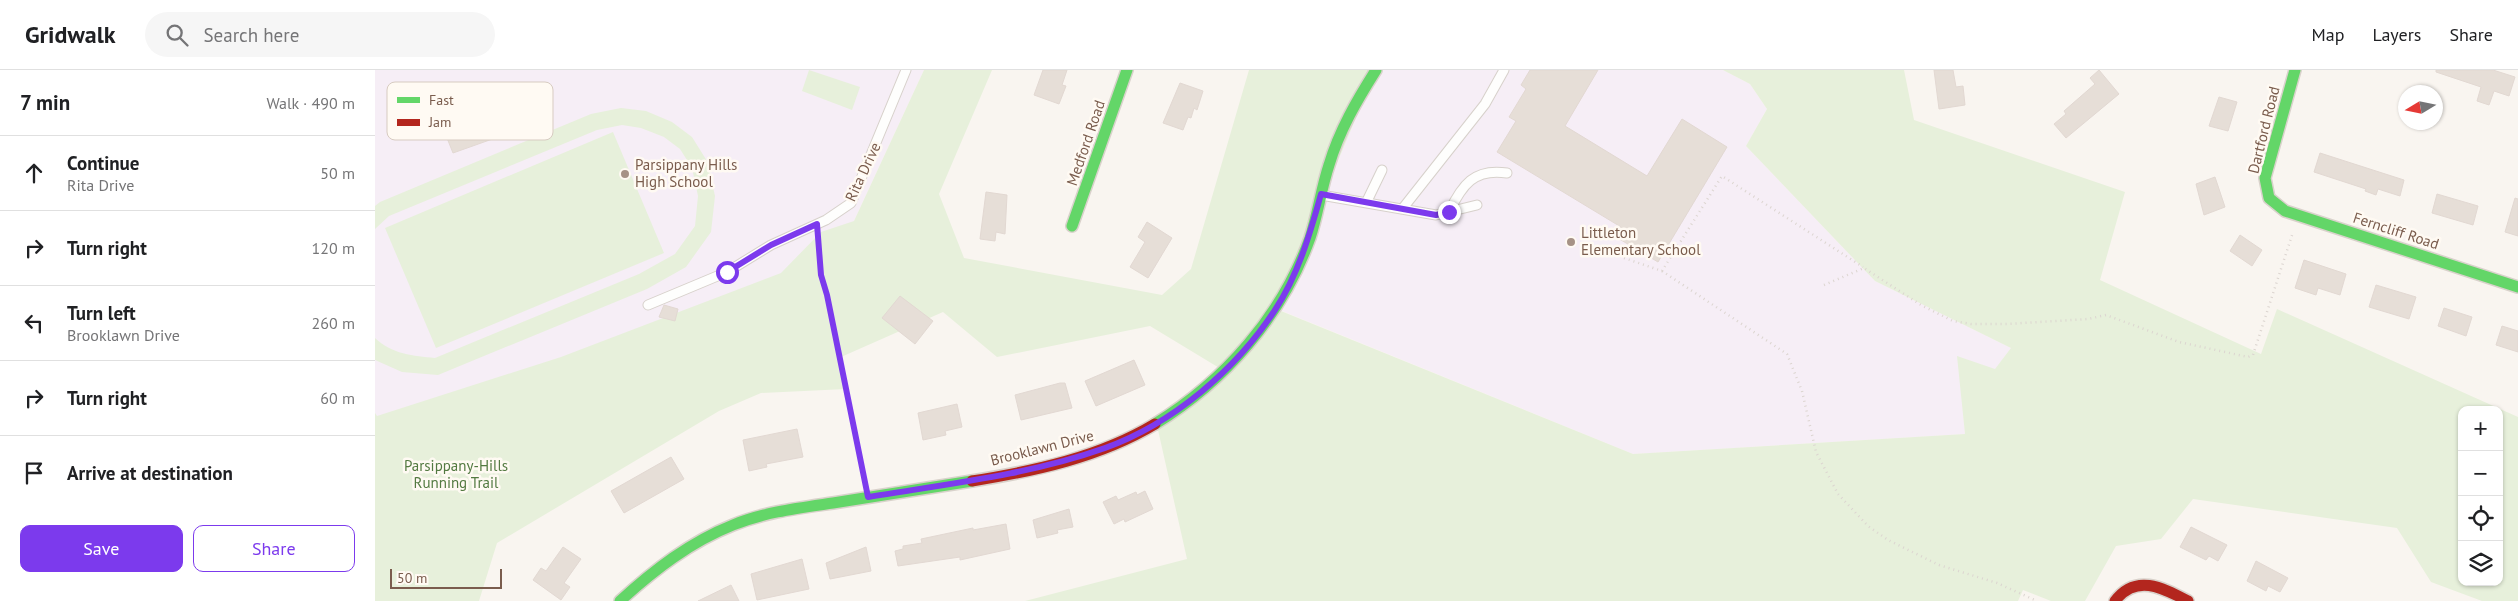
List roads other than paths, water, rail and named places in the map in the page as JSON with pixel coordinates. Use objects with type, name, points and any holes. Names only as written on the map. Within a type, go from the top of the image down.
[{"type":"street","name":"Medford Road","points":[[1072,226],[1127,70]]},
{"type":"street","name":"Brooklawn Drive","points":[[620,601],[647,575],[672,556],[734,524],[775,513],[1019,471],[1071,459],[1107,448],[1166,417],[1220,375],[1249,345],[1275,309],[1309,238],[1332,155],[1347,119],[1376,70]]},
{"type":"street","name":"Dartford Road","points":[[2269,198],[2265,178],[2295,70]]},
{"type":"street","name":"Ferncliff Road","points":[[2269,198],[2285,211],[2518,287]]},
{"type":"street","points":[[2115,601],[2124,590],[2143,584],[2162,588],[2188,601]]},
{"type":"lane","name":"Rita Drive","points":[[648,305],[727,272],[771,245],[817,224],[851,203],[906,70]]},
{"type":"lane","points":[[1403,208],[1485,104],[1504,70]]},
{"type":"lane","points":[[1367,201],[1382,170]]},
{"type":"lane","points":[[1449,212],[1463,186],[1473,178],[1483,173],[1507,173]]},
{"type":"lane","points":[[1321,194],[1436,215],[1477,205]]},
{"type":"place","name":"Parsippany Hills High School","points":[[625,174]]},
{"type":"place","name":"Littleton Elementary School","points":[[1571,242]]},
{"type":"park label","name":"Parsippany-Hills Running Trail","points":[[456,474]]}]
